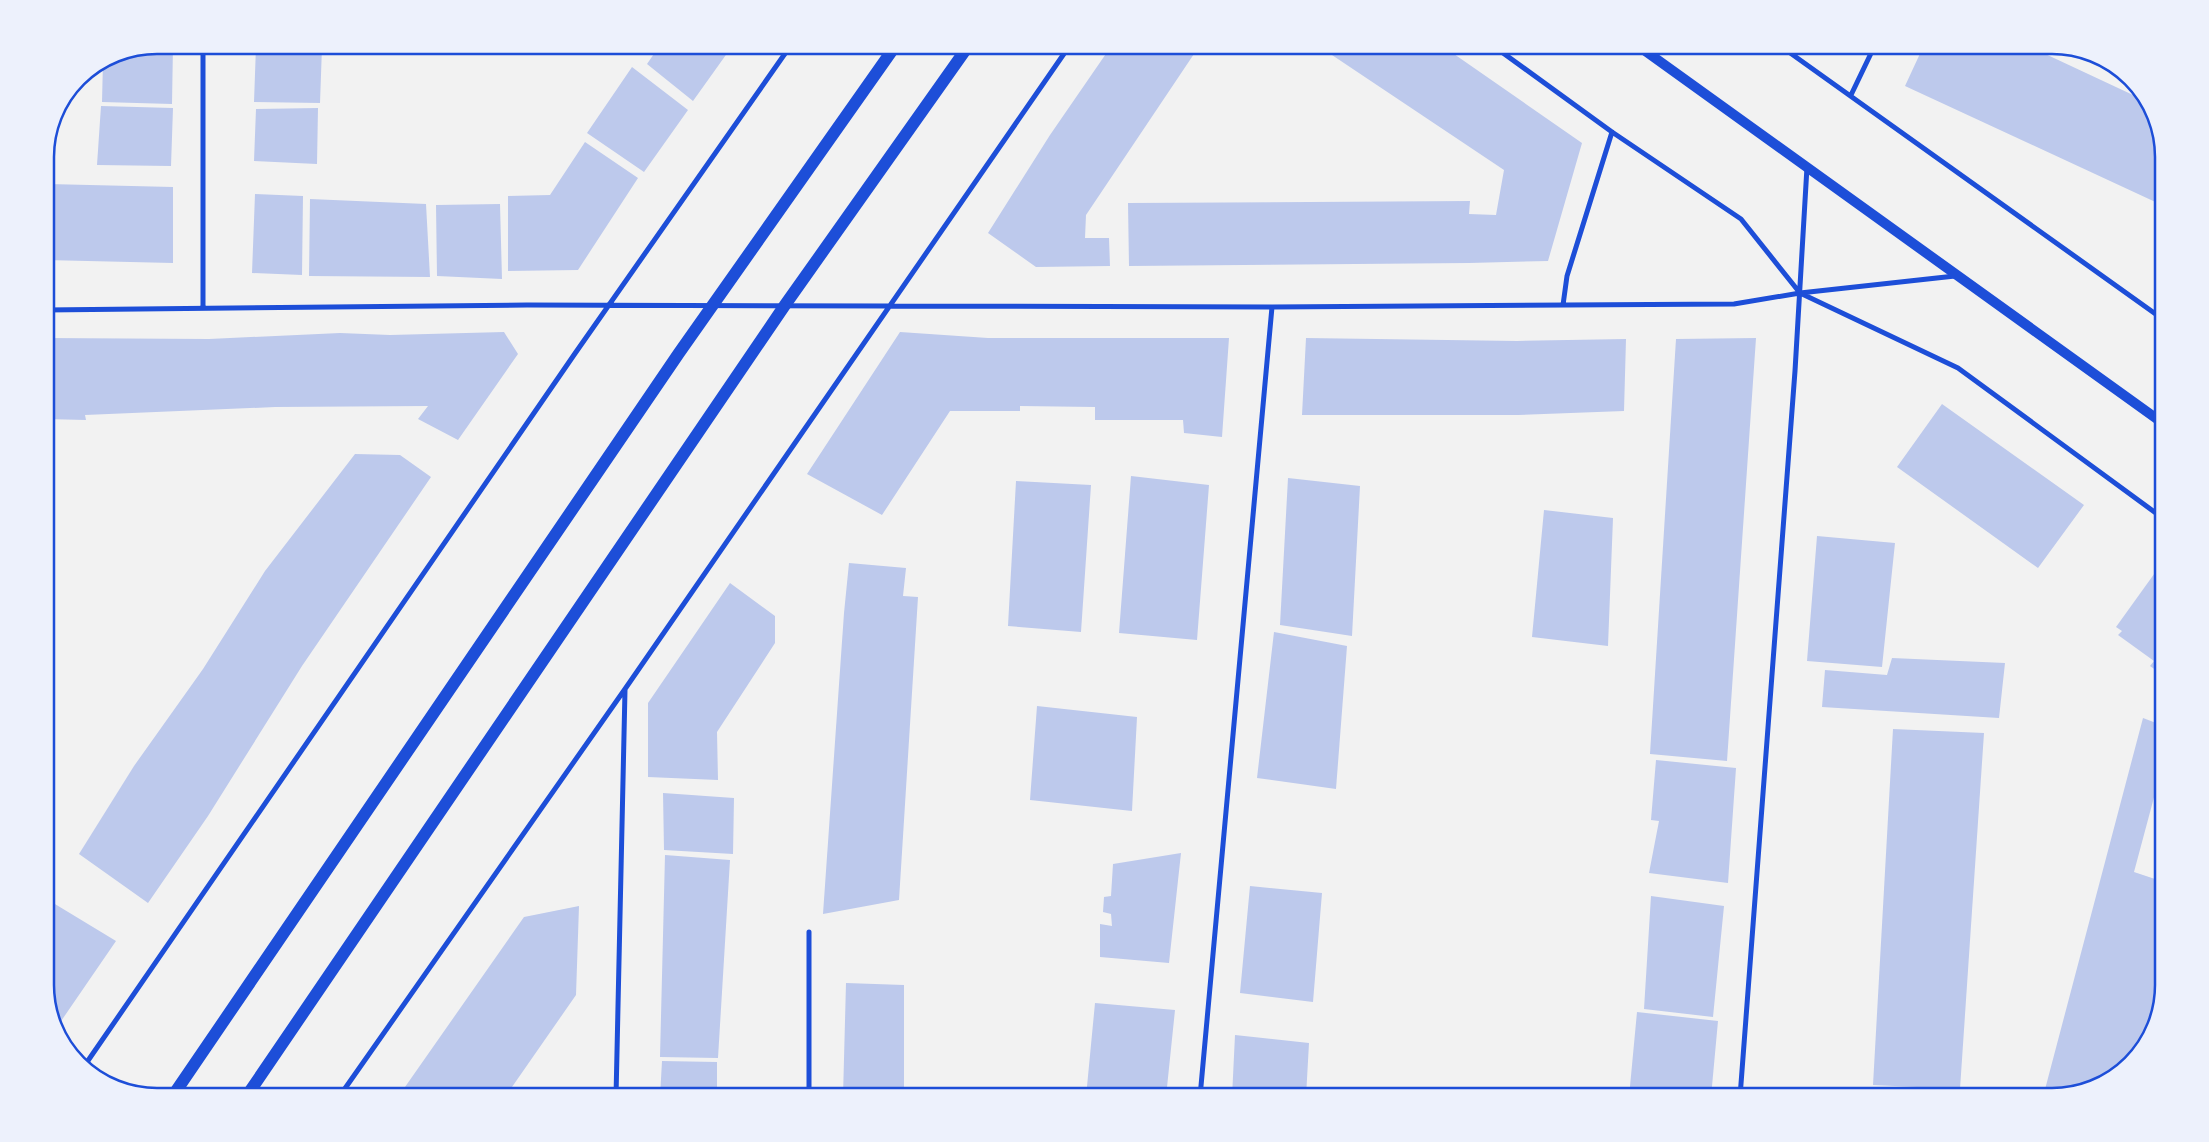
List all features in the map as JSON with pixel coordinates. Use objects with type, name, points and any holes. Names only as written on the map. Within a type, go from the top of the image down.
[{"type":"main road","points":[[178,1088],[679,352],[890,54]]},
{"type":"main road","points":[[252,1088],[786,305],[963,54]]},
{"type":"main road","points":[[1650,54],[2155,418]]},
{"type":"street","points":[[203,54],[203,308]]},
{"type":"street","points":[[88,1062],[785,54]]},
{"type":"street","points":[[345,1088],[625,689],[1064,54]]},
{"type":"street","points":[[1504,54],[1612,132],[1741,219],[1800,293],[1958,368],[2155,513]]},
{"type":"street","points":[[1792,54],[2155,314]]},
{"type":"street","points":[[1852,96],[1871,54]]},
{"type":"street","points":[[1564,305],[1568,276],[1612,132]]},
{"type":"street","points":[[1741,1088],[1800,293],[1807,167]]},
{"type":"street","points":[[54,310],[714,305],[1272,307],[1734,304],[1800,293],[1958,276]]},
{"type":"street","points":[[1201,1088],[1272,307]]},
{"type":"street","points":[[616,1088],[625,689]]},
{"type":"street","points":[[809,932],[809,1088]]},
{"type":"building","points":[[150,54],[173,54],[172,104],[102,102],[103,69],[130,57]]},
{"type":"building","points":[[256,54],[322,54],[320,103],[254,102]]},
{"type":"building","points":[[654,54],[727,54],[693,101],[647,64]]},
{"type":"building","points":[[1106,54],[1194,54],[1086,215],[1085,238],[1109,238],[1110,266],[1036,267],[988,233],[1050,135]]},
{"type":"building","points":[[1330,54],[1454,54],[1582,143],[1548,261],[1129,266],[1128,203],[1470,201],[1469,214],[1496,215],[1504,170]]},
{"type":"building","points":[[1920,54],[2045,54],[2135,96],[2145,111],[2153,137],[2155,150],[2155,202],[1905,86]]},
{"type":"building","points":[[632,67],[688,110],[644,172],[587,133]]},
{"type":"building","points":[[101,106],[173,108],[171,166],[97,165]]},
{"type":"building","points":[[318,108],[317,164],[254,161],[256,109]]},
{"type":"building","points":[[585,142],[638,178],[578,270],[508,271],[508,196],[550,195]]},
{"type":"building","points":[[54,184],[173,187],[173,263],[54,260]]},
{"type":"building","points":[[255,194],[303,196],[302,275],[252,273]]},
{"type":"building","points":[[310,199],[426,204],[430,277],[309,276]]},
{"type":"building","points":[[500,204],[502,279],[437,276],[436,205]]},
{"type":"building","points":[[504,332],[518,354],[458,440],[418,419],[428,406],[275,407],[85,415],[86,420],[54,419],[54,338],[209,339],[340,333],[390,335]]},
{"type":"building","points":[[900,332],[988,338],[1229,338],[1222,437],[1184,433],[1183,420],[1095,420],[1095,407],[1020,406],[1020,411],[950,411],[882,515],[807,474]]},
{"type":"building","points":[[1306,338],[1517,341],[1626,339],[1624,411],[1518,415],[1302,415]]},
{"type":"building","points":[[1756,338],[1727,761],[1650,754],[1676,339]]},
{"type":"building","points":[[1942,404],[2084,505],[2038,568],[1897,467]]},
{"type":"building","points":[[355,454],[400,455],[431,477],[302,666],[208,816],[148,903],[79,854],[134,766],[203,669],[265,571]]},
{"type":"building","points":[[1131,476],[1209,485],[1197,640],[1119,633]]},
{"type":"building","points":[[1288,478],[1360,486],[1352,636],[1280,625]]},
{"type":"building","points":[[1016,481],[1091,485],[1081,632],[1008,626]]},
{"type":"building","points":[[1544,510],[1613,518],[1608,646],[1532,637]]},
{"type":"building","points":[[1817,536],[1895,543],[1882,667],[1807,661]]},
{"type":"building","points":[[849,563],[906,568],[903,596],[918,597],[899,900],[823,914],[844,613]]},
{"type":"building","points":[[2155,573],[2155,670],[2150,666],[2154,661],[2118,635],[2122,631],[2116,627]]},
{"type":"building","points":[[730,583],[775,616],[775,643],[717,732],[718,780],[648,777],[648,703]]},
{"type":"building","points":[[1274,632],[1347,646],[1336,789],[1257,778]]},
{"type":"building","points":[[1892,658],[2005,663],[1999,718],[1822,707],[1825,670],[1887,675]]},
{"type":"building","points":[[1037,706],[1137,717],[1132,811],[1030,800]]},
{"type":"building","points":[[2143,718],[2155,723],[2155,794],[2134,872],[2155,879],[2155,992],[2150,1018],[2145,1031],[2130,1053],[2109,1071],[2079,1085],[2045,1088]]},
{"type":"building","points":[[1893,729],[1984,733],[1960,1088],[1873,1085]]},
{"type":"building","points":[[1656,760],[1736,768],[1728,883],[1649,873],[1659,821],[1651,820]]},
{"type":"building","points":[[663,793],[734,798],[733,854],[664,850]]},
{"type":"building","points":[[1181,853],[1169,963],[1100,957],[1100,924],[1112,926],[1111,914],[1103,912],[1104,897],[1111,896],[1113,864]]},
{"type":"building","points":[[665,855],[730,860],[718,1058],[660,1057]]},
{"type":"building","points":[[1250,886],[1322,893],[1313,1002],[1240,993]]},
{"type":"building","points":[[1651,896],[1724,906],[1713,1017],[1644,1009]]},
{"type":"building","points":[[54,903],[116,941],[60,1022],[54,992]]},
{"type":"building","points":[[579,906],[576,995],[511,1088],[404,1088],[524,917]]},
{"type":"building","points":[[846,983],[904,985],[904,1088],[843,1088]]},
{"type":"building","points":[[1095,1003],[1175,1010],[1167,1088],[1087,1088]]},
{"type":"building","points":[[1637,1012],[1718,1021],[1712,1088],[1630,1088]]},
{"type":"building","points":[[1235,1035],[1309,1043],[1306,1088],[1232,1088]]},
{"type":"building","points":[[662,1061],[717,1062],[717,1088],[660,1088]]}]
